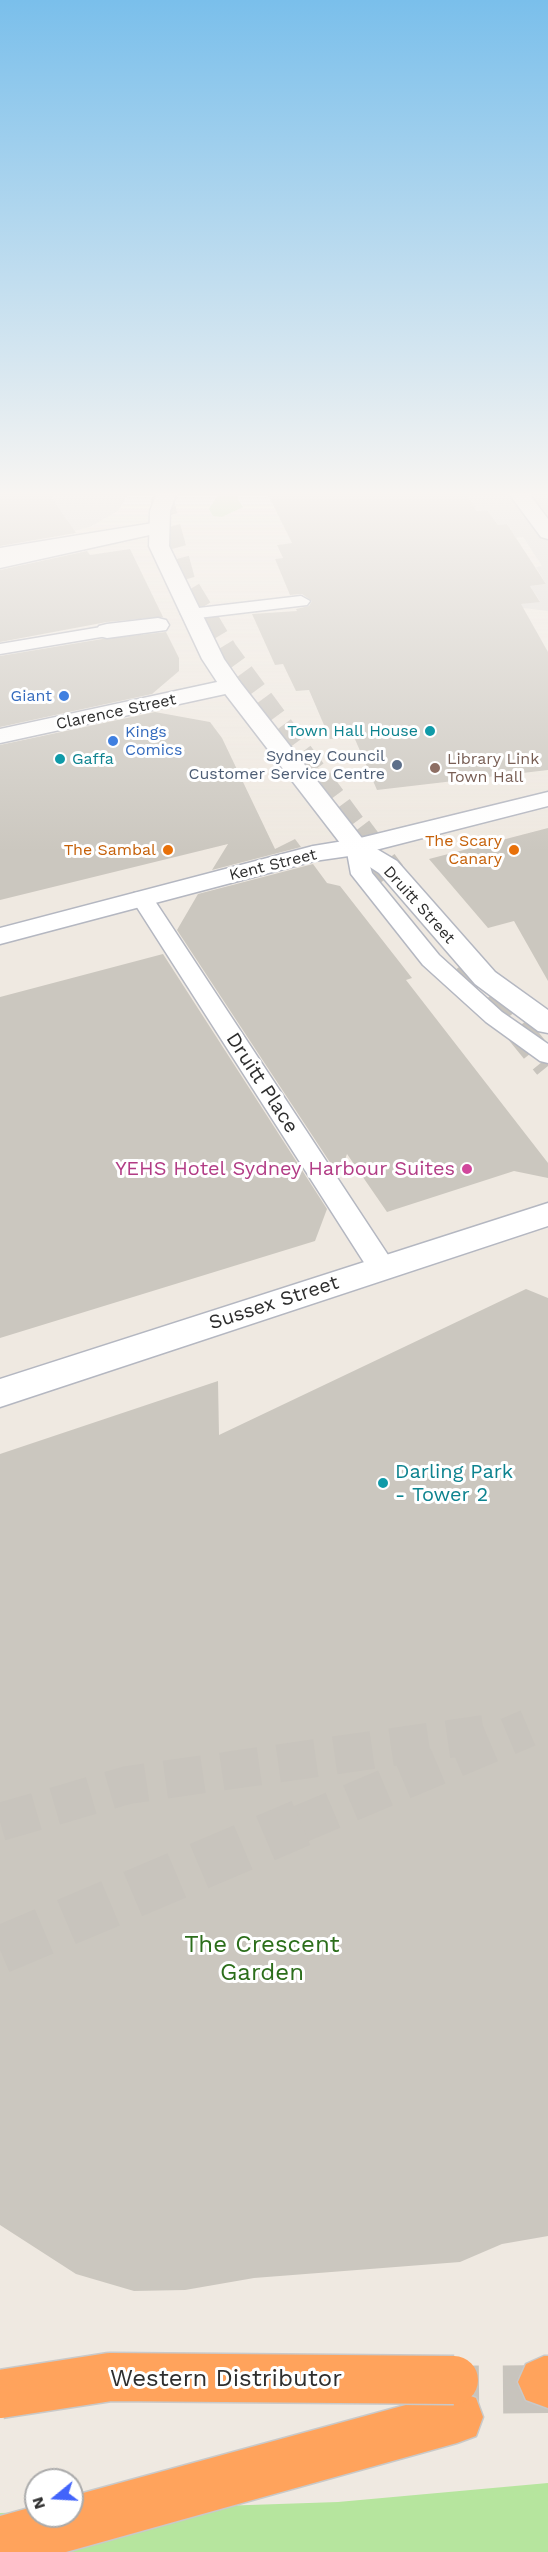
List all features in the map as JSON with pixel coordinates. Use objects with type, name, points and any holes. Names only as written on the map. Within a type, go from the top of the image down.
[{"type":"highway","name":"Western Distributor","points":[[0,2394],[110,2377],[455,2399],[0,2543]]},
{"type":"street","name":"Druitt Street","points":[[190,614],[213,659],[231,687],[356,847],[388,867],[485,978],[548,1024]]},
{"type":"street","points":[[107,631],[158,625]]},
{"type":"street","name":"Clarence Street","points":[[0,736],[231,687]]},
{"type":"street","name":"Kent Street","points":[[0,936],[313,854],[356,847],[548,799]]},
{"type":"street","name":"Sussex Street","points":[[0,1393],[548,1214]]},
{"type":"lane","points":[[0,649],[107,631]]},
{"type":"lane","points":[[356,847],[362,874],[431,960],[494,1017],[548,1055]]},
{"type":"lane","name":"Druitt Place","points":[[142,898],[382,1268]]},
{"type":"green space","points":[[548,2483],[548,2552],[0,2552],[0,2513],[24,2512],[24,2528],[84,2528],[84,2511],[338,2502]]},
{"type":"building","points":[[0,614],[162,614],[163,617],[107,622],[0,642]]},
{"type":"building","points":[[252,614],[527,614],[548,652],[548,770],[377,790],[354,737],[330,739],[309,690],[296,691],[283,664],[275,665]]},
{"type":"building","points":[[166,632],[179,658],[179,671],[152,694],[0,727],[0,656],[102,639]]},
{"type":"building","points":[[155,712],[210,722],[222,738],[275,849],[295,839],[301,847],[212,870],[228,844],[0,900],[0,745]]},
{"type":"building","points":[[548,828],[548,981],[514,921],[488,928],[429,859]]},
{"type":"building","points":[[313,864],[327,883],[340,886],[412,978],[406,980],[548,1163],[548,1178],[514,1171],[387,1212],[347,1154],[339,1176],[177,930],[198,894]]},
{"type":"building","points":[[163,954],[327,1209],[315,1241],[0,1338],[0,997]]},
{"type":"building","points":[[526,1289],[548,1298],[548,2236],[502,2244],[460,2262],[254,2278],[185,2290],[134,2291],[76,2274],[0,2225],[0,1454],[218,1381],[219,1435]]},
{"type":"tunnel","points":[[204,614],[226,650],[359,830]]},
{"type":"tunnel","points":[[358,829],[392,874]]},
{"type":"tunnel","points":[[464,963],[548,1066]]},
{"type":"tunnel","points":[[298,1825],[528,1728]]},
{"type":"tunnel","points":[[0,1822],[128,1785],[484,1734]]},
{"type":"tunnel","points":[[0,1950],[301,1823]]},
{"type":"tunnel","points":[[431,2390],[548,2389]]},
{"type":"place","name":"Giant","points":[[64,696]]},
{"type":"place","name":"Town Hall House","points":[[430,731]]},
{"type":"place","name":"Kings Comics","points":[[113,741]]},
{"type":"place","name":"Gaffa","points":[[60,759]]},
{"type":"place","name":"Sydney Council Customer Service Centre","points":[[397,765]]},
{"type":"place","name":"Library Link Town Hall","points":[[435,768]]},
{"type":"place","name":"The Sambal","points":[[168,850]]},
{"type":"place","name":"The Scary Canary","points":[[514,850]]},
{"type":"place","name":"YEHS Hotel Sydney Harbour Suites","points":[[467,1169]]},
{"type":"place","name":"Darling Park - Tower 2","points":[[383,1483]]},
{"type":"park label","name":"The Crescent Garden","points":[[262,1959]]}]
